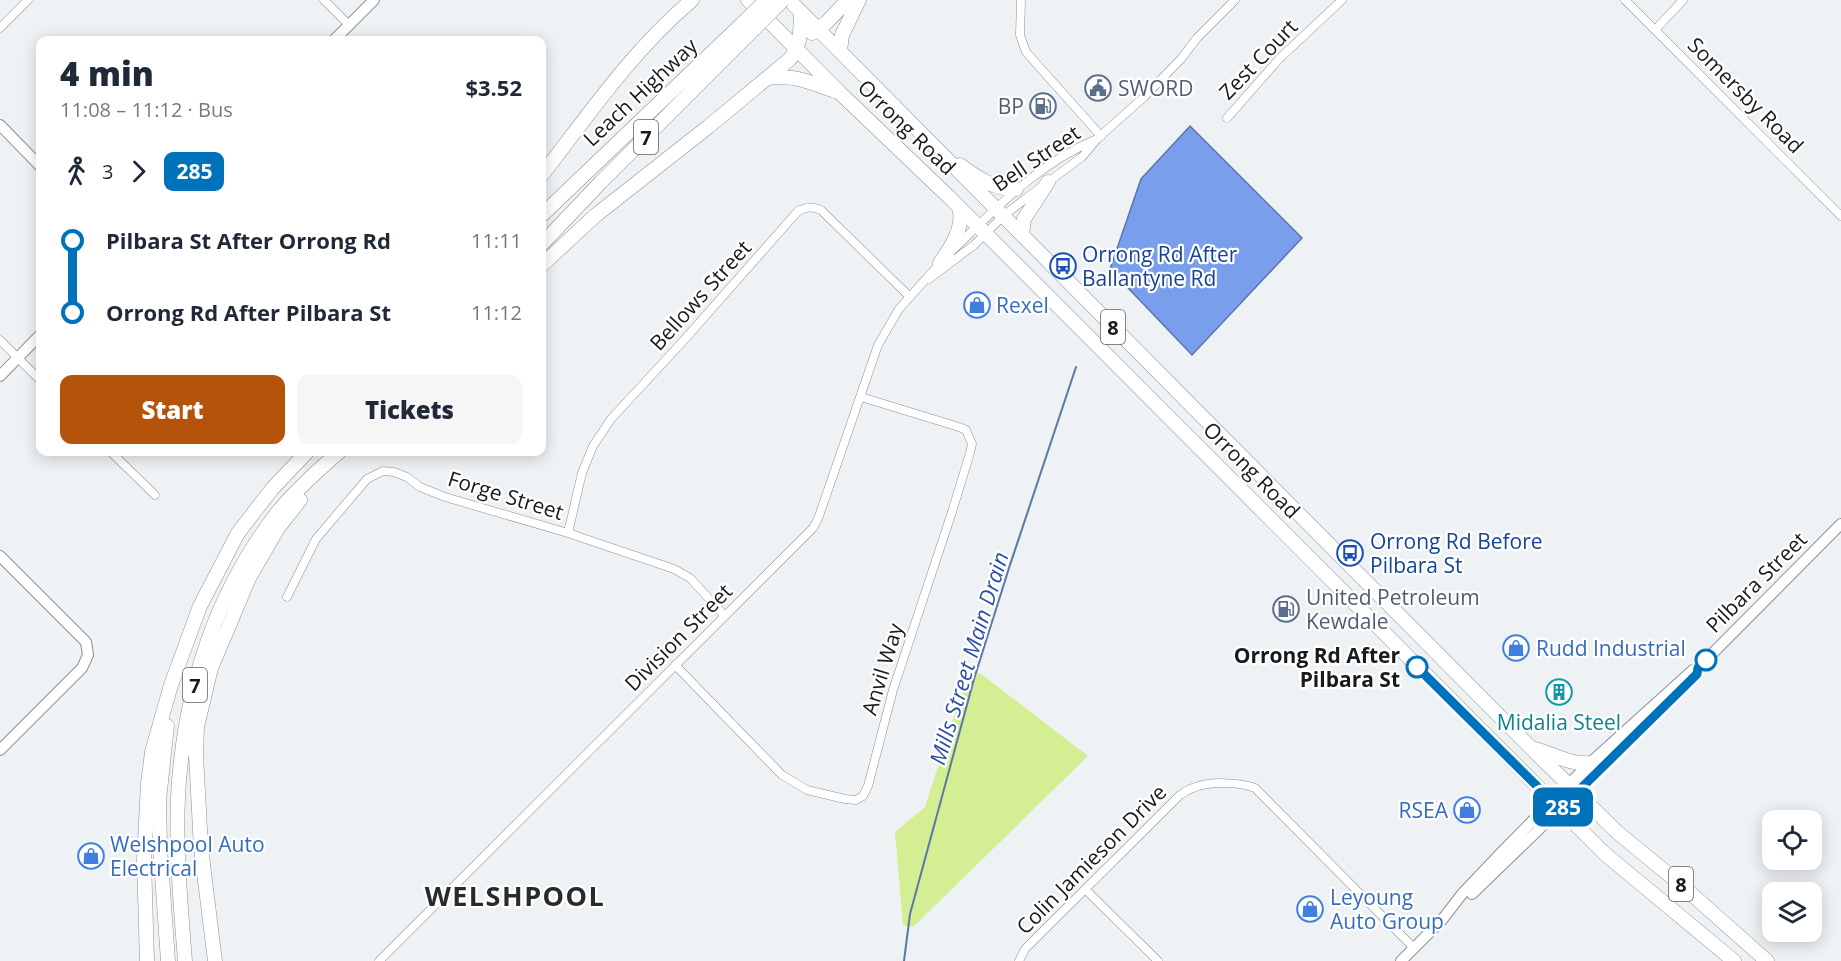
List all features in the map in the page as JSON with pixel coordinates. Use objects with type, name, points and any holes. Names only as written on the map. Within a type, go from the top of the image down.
[{"type":"highway","points":[[672,17],[682,0]]},
{"type":"highway","points":[[546,170],[629,62],[672,17],[692,0]]},
{"type":"highway","name":"Orrong Road","points":[[748,0],[840,93],[959,207],[1605,854],[1734,961]]},
{"type":"highway","name":"Leach Highway","points":[[546,240],[748,27],[766,0]]},
{"type":"highway","name":"Leach Highway","points":[[546,211],[748,27],[783,0]]},
{"type":"highway","name":"Orrong Road","points":[[789,0],[1572,789],[1617,832],[1767,961]]},
{"type":"highway","points":[[778,31],[789,35],[809,34],[818,29],[848,0]]},
{"type":"highway","points":[[840,51],[842,35],[859,0]]},
{"type":"highway","points":[[546,261],[596,215],[790,58],[797,50],[801,12]]},
{"type":"highway","points":[[768,78],[781,76],[798,78],[840,93]]},
{"type":"highway","points":[[929,143],[985,181],[1002,188],[1016,189]]},
{"type":"highway","points":[[1022,235],[1024,219],[1048,182]]},
{"type":"highway","points":[[940,263],[951,247],[958,229],[961,213],[959,207]]},
{"type":"highway","name":"7","points":[[147,961],[144,860],[148,784],[152,752],[171,685],[200,606],[238,532],[303,456]]},
{"type":"highway","name":"7","points":[[185,961],[179,881],[180,779],[190,705],[202,655],[224,599],[252,549],[278,512],[335,456]]},
{"type":"highway","name":"7","points":[[215,961],[201,848],[197,778],[197,727],[201,707],[212,668],[249,578],[278,528],[336,456]]},
{"type":"highway","name":"7","points":[[168,961],[159,800],[168,716],[186,642]]},
{"type":"highway","points":[[1530,747],[1574,763],[1590,763]]},
{"type":"main road","points":[[338,36],[374,0]]},
{"type":"main road","points":[[0,125],[36,162]]},
{"type":"main road","points":[[0,376],[36,339]]},
{"type":"main road","name":"Pilbara Street","points":[[1572,789],[1590,763],[1693,670],[1698,668],[1841,524]]},
{"type":"main road","points":[[0,556],[86,642],[88,655],[82,668],[0,750]]},
{"type":"main road","name":"Pilbara Street","points":[[1401,961],[1462,903],[1572,789],[1697,674],[1698,668]]},
{"type":"street","points":[[0,27],[28,0]]},
{"type":"street","points":[[324,0],[349,25]]},
{"type":"street","points":[[1021,0],[1020,35],[1026,52],[1099,138]]},
{"type":"street","name":"Bell Street","points":[[999,212],[1048,182],[1082,157],[1099,138],[1144,97],[1235,0]]},
{"type":"street","name":"Zest Court","points":[[1227,118],[1280,58],[1342,0]]},
{"type":"street","name":"Somersby Road","points":[[1625,0],[1841,216]]},
{"type":"street","points":[[1655,30],[1683,0]]},
{"type":"street","name":"Bell Street","points":[[999,212],[1016,189],[1076,148],[1099,138]]},
{"type":"street","name":"Bellows Street","points":[[568,533],[582,473],[593,446],[610,419],[685,339],[798,211],[807,207],[821,210],[909,296]]},
{"type":"street","points":[[981,230],[999,212]]},
{"type":"street","points":[[981,230],[999,212]]},
{"type":"street","name":"Division Street","points":[[379,961],[813,528],[878,345],[909,296],[940,263],[981,230]]},
{"type":"street","name":"Division Street","points":[[921,285],[939,273],[981,230]]},
{"type":"street","points":[[0,340],[36,376]]},
{"type":"street","name":"Anvil Way","points":[[675,666],[782,775],[807,790],[845,799],[856,800],[863,796],[868,786],[893,690],[972,444],[966,430],[959,427],[861,397]]},
{"type":"street","points":[[115,456],[155,495]]},
{"type":"street","name":"Forge Street","points":[[287,597],[316,539],[355,490],[367,479],[383,471],[407,477],[420,487],[445,497],[568,533],[674,569],[690,578],[725,616]]},
{"type":"street","name":"Colin Jamieson Drive","points":[[1019,961],[1025,949],[1180,795],[1194,787],[1230,783],[1256,788],[1414,948]]},
{"type":"street","points":[[1086,890],[1158,961]]},
{"type":"green space","points":[[969,670],[981,674],[1088,756],[913,927],[903,925],[895,832],[925,807]]},
{"type":"water","points":[[1190,126],[1302,238],[1192,355],[1110,269],[1141,179]]},
{"type":"waterway","name":"Mills Street Main Drain","points":[[904,961],[910,914],[974,679],[1076,367]]},
{"type":"bus line","name":"285","points":[[1417,667],[1560,809],[1697,674],[1698,668],[1706,660]]},
{"type":"place","name":"SWORD","points":[[1098,88]]},
{"type":"place","name":"BP","points":[[1043,106]]},
{"type":"place","name":"Orrong Rd After Ballantyne Rd","points":[[1063,266]]},
{"type":"place","name":"Rexel","points":[[977,305]]},
{"type":"place","name":"Orrong Rd Before Pilbara St","points":[[1350,553]]},
{"type":"place","name":"United Petroleum Kewdale","points":[[1286,609]]},
{"type":"place","name":"Rudd Industrial","points":[[1516,648]]},
{"type":"place","name":"Orrong Rd After Pilbara St","points":[[1417,667]]},
{"type":"place","name":"Midalia Steel","points":[[1559,692]]},
{"type":"place","name":"RSEA","points":[[1467,810]]},
{"type":"place","name":"Welshpool Auto Electrical","points":[[91,856]]},
{"type":"place","name":"Leyoung Auto Group","points":[[1310,909]]},
{"type":"district","name":"WELSHPOOL","points":[[515,895]]}]
